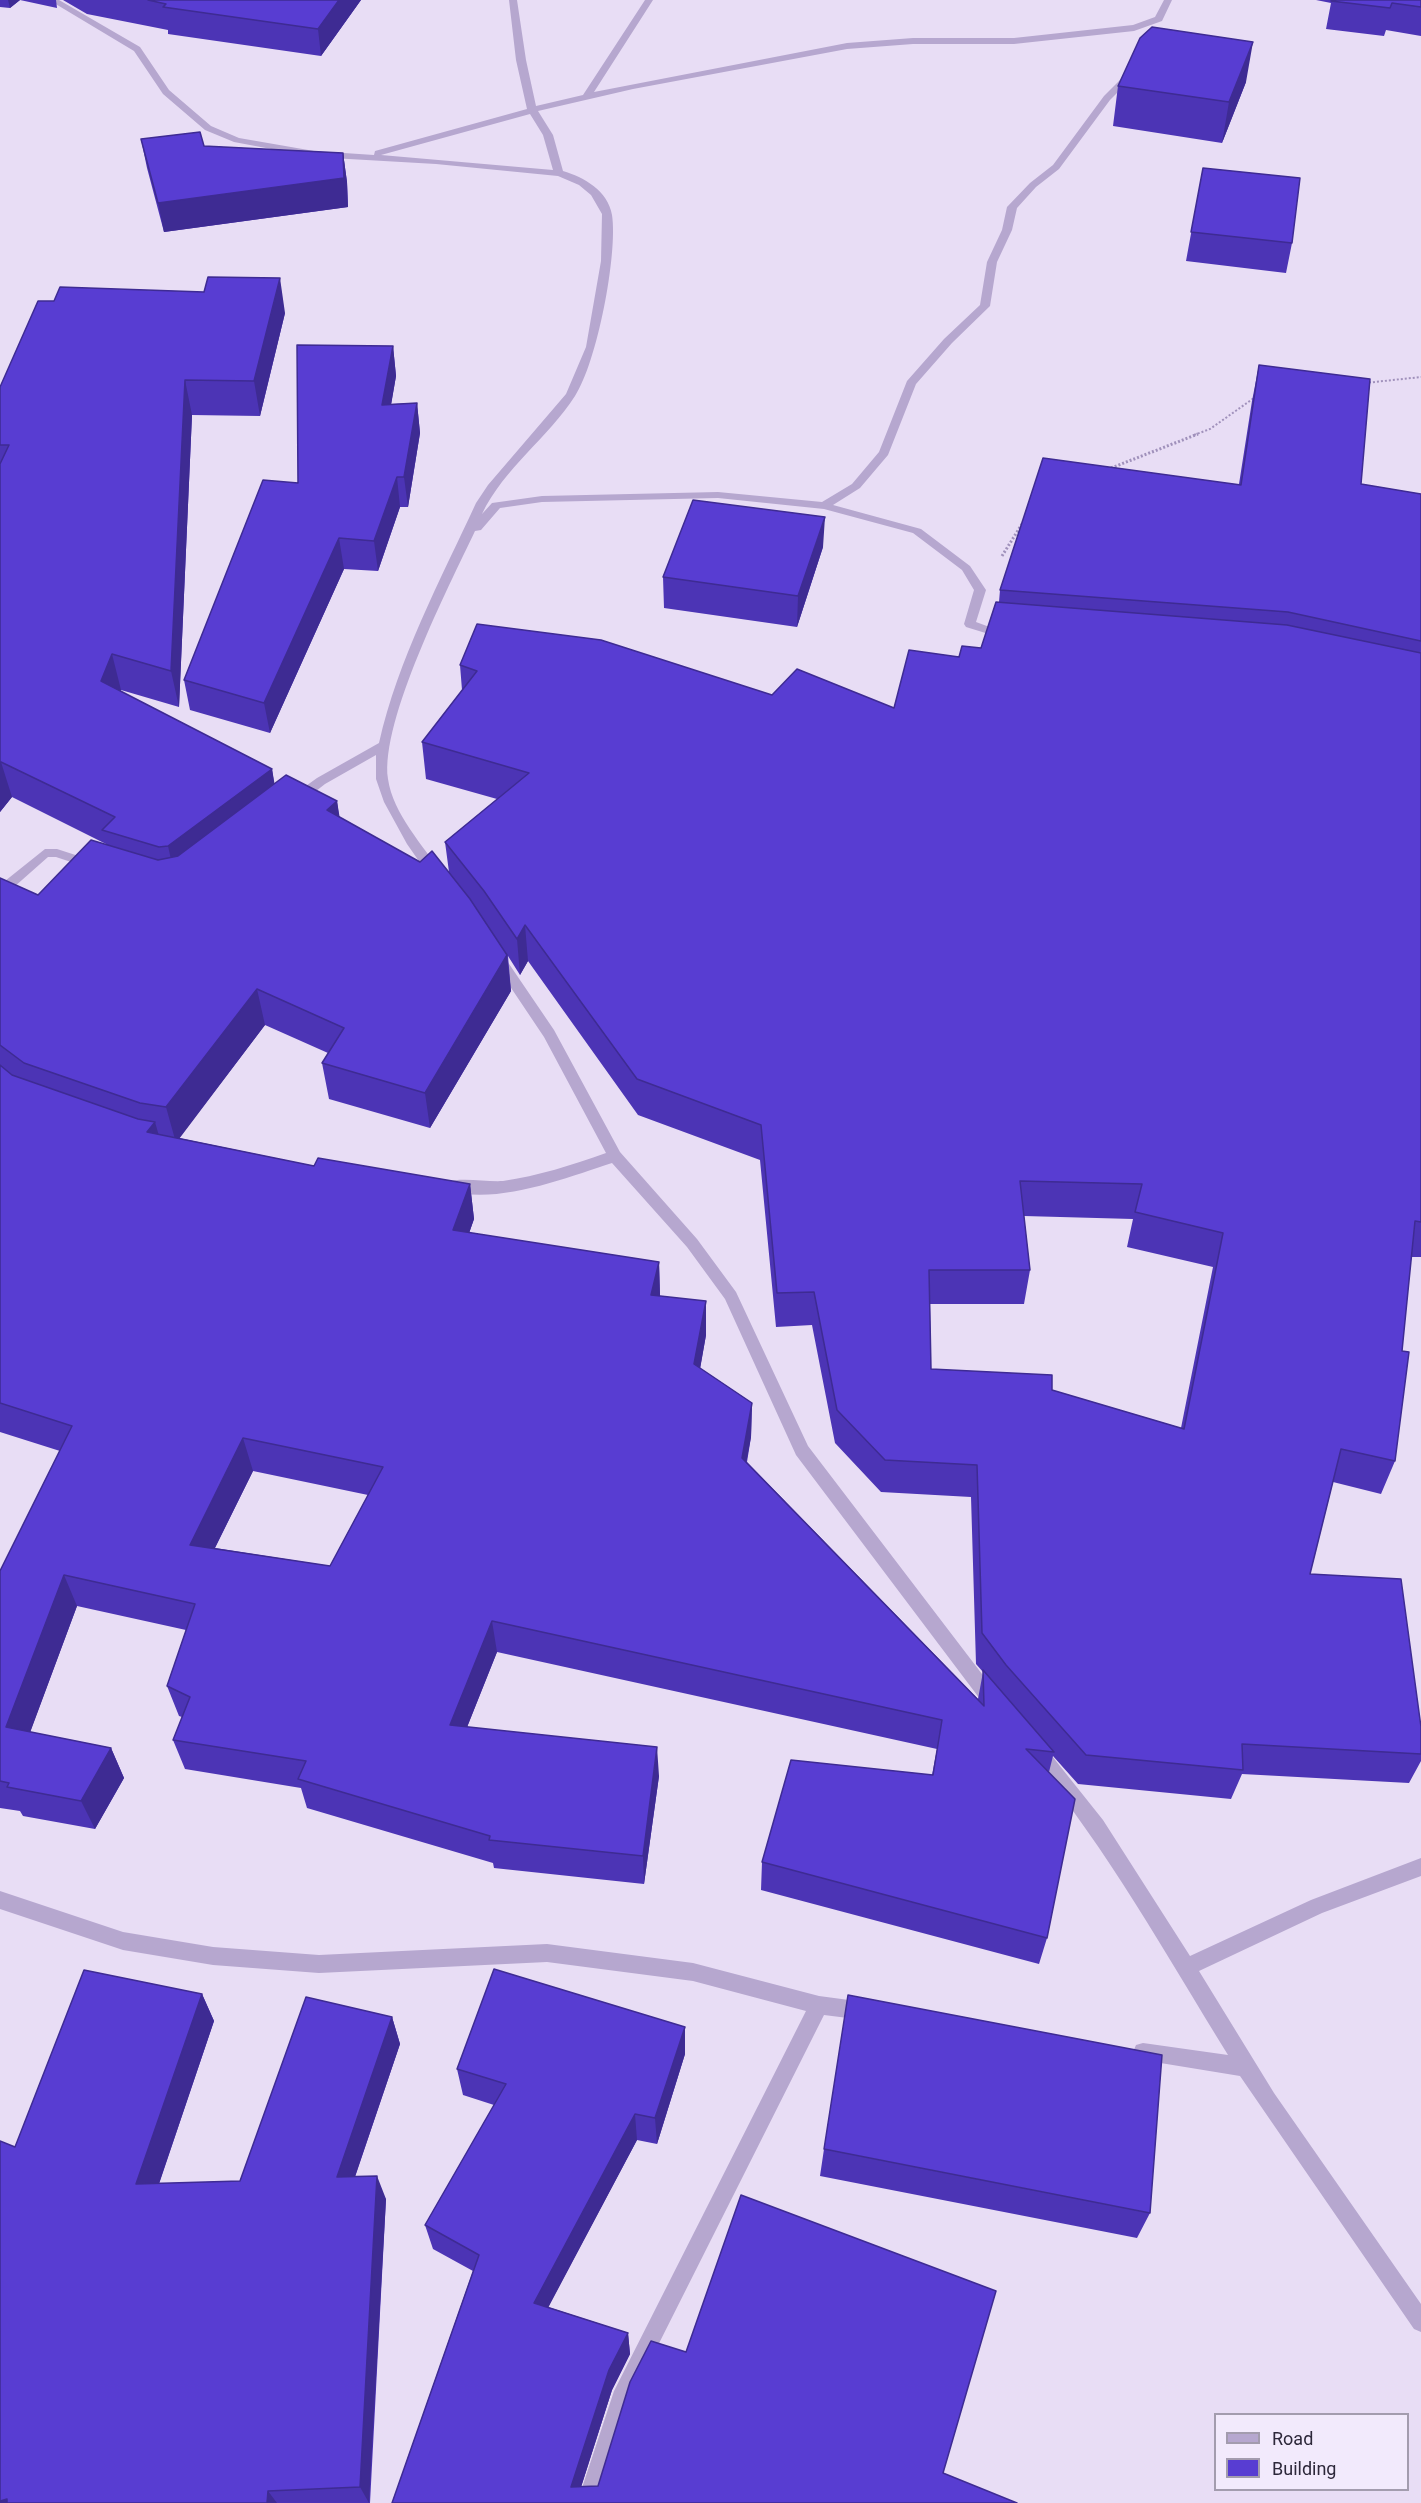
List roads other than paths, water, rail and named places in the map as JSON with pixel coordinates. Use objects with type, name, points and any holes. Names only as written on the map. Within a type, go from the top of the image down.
[{"type":"street","points":[[53,0],[137,49],[166,92],[208,128],[237,140],[314,154],[436,160],[559,173],[575,177],[591,188],[607,214],[606,261],[591,347],[571,395],[492,487],[462,547],[407,671],[382,746],[382,778],[396,811],[442,883]]},
{"type":"street","points":[[513,0],[520,60],[532,110],[548,135],[559,173]]},
{"type":"street","points":[[586,98],[649,0]]},
{"type":"street","points":[[364,157],[532,110],[633,86],[847,46],[913,40],[1014,41],[1158,24],[1168,0]]},
{"type":"street","points":[[824,506],[856,486],[884,453],[911,383],[948,341],[986,306],[992,262],[1006,230],[1012,207],[1033,185],[1056,168],[1107,98],[1136,68]]},
{"type":"street","points":[[462,547],[496,505],[542,499],[718,495],[824,506],[917,531],[966,568],[980,590],[970,624],[1015,636]]},
{"type":"street","points":[[284,809],[321,781],[382,746]]},
{"type":"street","points":[[0,892],[45,854],[57,853],[102,868]]},
{"type":"street","points":[[493,950],[549,1034],[615,1156],[692,1243],[731,1296],[802,1450],[1000,1710]]},
{"type":"street","points":[[442,1185],[496,1189],[558,1175],[615,1156]]},
{"type":"street","points":[[1032,1745],[1081,1804],[1187,1967],[1247,2067],[1421,2322]]},
{"type":"street","points":[[1187,1967],[1317,1906],[1421,1867]]},
{"type":"street","points":[[0,1900],[123,1941],[213,1956],[319,1964],[547,1953],[693,1972],[819,2005],[877,2013]]},
{"type":"street","points":[[588,2503],[621,2398],[819,2005]]},
{"type":"street","points":[[1123,2049],[1247,2067]]}]
